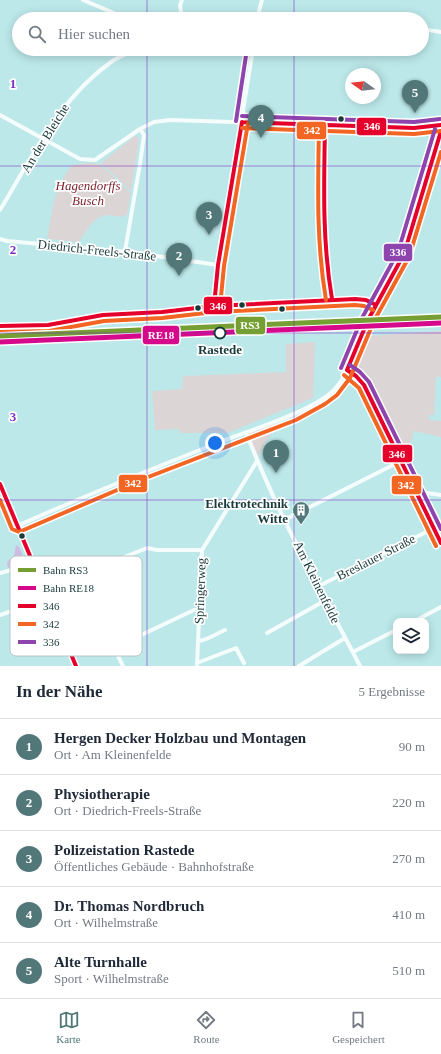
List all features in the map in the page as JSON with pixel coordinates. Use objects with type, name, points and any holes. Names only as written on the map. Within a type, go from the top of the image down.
[{"type":"street","points":[[83,0],[111,12]]},
{"type":"street","points":[[181,12],[180,5],[182,0]]},
{"type":"street","points":[[259,12],[262,0]]},
{"type":"street","points":[[429,30],[441,32]]},
{"type":"street","name":"An der Bleiche","points":[[0,210],[54,118],[88,81],[112,61],[123,56]]},
{"type":"street","points":[[214,306],[218,265],[252,56]]},
{"type":"street","points":[[0,115],[80,159],[95,160],[140,129],[154,122],[170,120],[414,128],[441,125]]},
{"type":"street","points":[[326,125],[324,219],[326,262],[332,299]]},
{"type":"street","points":[[125,251],[144,135],[140,129]]},
{"type":"street","points":[[17,526],[164,464],[292,414],[322,399],[333,390],[347,370],[376,305],[404,254],[441,131]]},
{"type":"street","name":"Diedrich-Freels-Straße","points":[[0,239],[7,242],[125,251],[218,265]]},
{"type":"street","points":[[0,326],[48,325],[103,315],[162,312],[214,306],[332,299],[362,299],[376,305]]},
{"type":"street","points":[[347,370],[356,376],[364,385],[441,543]]},
{"type":"street","name":"Am Kleinenfelde","points":[[246,432],[257,461],[360,666]]},
{"type":"street","name":"Springerweg","points":[[244,663],[236,648],[197,665],[202,550],[257,461]]},
{"type":"street","points":[[286,518],[401,461]]},
{"type":"street","points":[[0,484],[30,556]]},
{"type":"street","points":[[418,496],[427,493],[441,495]]},
{"type":"street","name":"Breslauer Straße","points":[[319,586],[434,528]]},
{"type":"street","points":[[128,556],[148,548],[157,550],[202,550]]},
{"type":"street","points":[[0,573],[10,570]]},
{"type":"street","points":[[267,633],[326,600]]},
{"type":"street","points":[[421,618],[441,608]]},
{"type":"street","points":[[142,635],[194,610],[199,610]]},
{"type":"street","points":[[0,615],[10,611]]},
{"type":"street","name":"Springerweg","points":[[198,641],[207,641],[224,630]]},
{"type":"street","points":[[353,652],[393,632]]},
{"type":"street","points":[[299,666],[345,638]]},
{"type":"street","points":[[72,656],[76,666]]},
{"type":"street","points":[[118,656],[123,666]]},
{"type":"green space","points":[[136,135],[139,139],[131,191],[101,163]]},
{"type":"green space","name":"Hagendorffs Busch","points":[[88,163],[100,164],[131,193],[127,215],[120,217],[104,215],[99,217],[91,224],[79,242],[47,239],[54,200],[60,183],[72,165]]},
{"type":"green space","points":[[441,331],[441,377],[436,377],[434,415],[429,415],[429,420],[441,421],[441,437],[414,431],[408,452],[402,456],[366,384],[352,367],[368,336]]},
{"type":"green space","points":[[315,342],[313,398],[227,433],[180,433],[179,429],[155,430],[152,391],[182,389],[183,376],[286,372],[286,344]]},
{"type":"green space","points":[[278,421],[257,458],[248,433]]},
{"type":"shaded area","points":[[16,545],[19,547],[22,556],[14,556]]},
{"type":"shaded area","points":[[10,559],[10,567],[8,568],[7,562]]},
{"type":"rail line","name":"RS3","points":[[0,336],[441,317]]},
{"type":"rail line","name":"RE18","points":[[0,342],[441,323]]},
{"type":"transit line","name":"336","points":[[236,121],[246,56]]},
{"type":"transit line","name":"336","points":[[242,116],[414,122],[440,119]]},
{"type":"transit line","name":"346","points":[[242,122],[414,128],[441,125]]},
{"type":"transit line","name":"346","points":[[214,306],[218,265],[242,122]]},
{"type":"transit line","name":"342","points":[[220,307],[224,266],[248,123]]},
{"type":"transit line","name":"342","points":[[319,125],[319,235],[326,300]]},
{"type":"transit line","name":"346","points":[[325,125],[325,234],[332,299]]},
{"type":"transit line","name":"342","points":[[242,128],[414,134],[441,131]]},
{"type":"transit line","name":"336","points":[[341,368],[362,318],[398,252],[435,129]]},
{"type":"transit line","name":"346","points":[[347,370],[368,320],[404,254],[441,131]]},
{"type":"transit line","name":"342","points":[[0,500],[12,529],[19,532],[143,479],[296,420],[325,404],[337,395],[350,378],[374,321],[409,257],[441,152]]},
{"type":"transit line","name":"346","points":[[0,326],[48,325],[103,315],[162,312],[214,306],[355,299],[366,300],[376,305]]},
{"type":"transit line","name":"342","points":[[0,332],[49,331],[104,321],[162,318],[214,312],[355,305],[364,306],[373,310]]},
{"type":"transit line","name":"336","points":[[350,365],[360,372],[369,382],[441,529]]},
{"type":"transit line","name":"346","points":[[347,370],[356,376],[364,385],[441,543]]},
{"type":"transit line","name":"342","points":[[344,375],[359,388],[436,546]]},
{"type":"transit line","name":"346","points":[[0,484],[30,556]]},
{"type":"transit line","name":"346","points":[[72,656],[76,666]]},
{"type":"place","name":"Alte Turnhalle","points":[[415,113]]},
{"type":"place","name":"Dr. Thomas Nordbruch","points":[[261,138]]},
{"type":"place","name":"Polizeistation Rastede","points":[[209,235]]},
{"type":"place","name":"Physiotherapie","points":[[179,276]]},
{"type":"place","name":"Rastede","points":[[220,333]]},
{"type":"place","name":"Hergen Decker Holzbau und Montagen","points":[[276,473]]},
{"type":"place","name":"Elektrotechnik Witte","points":[[301,525]]}]
